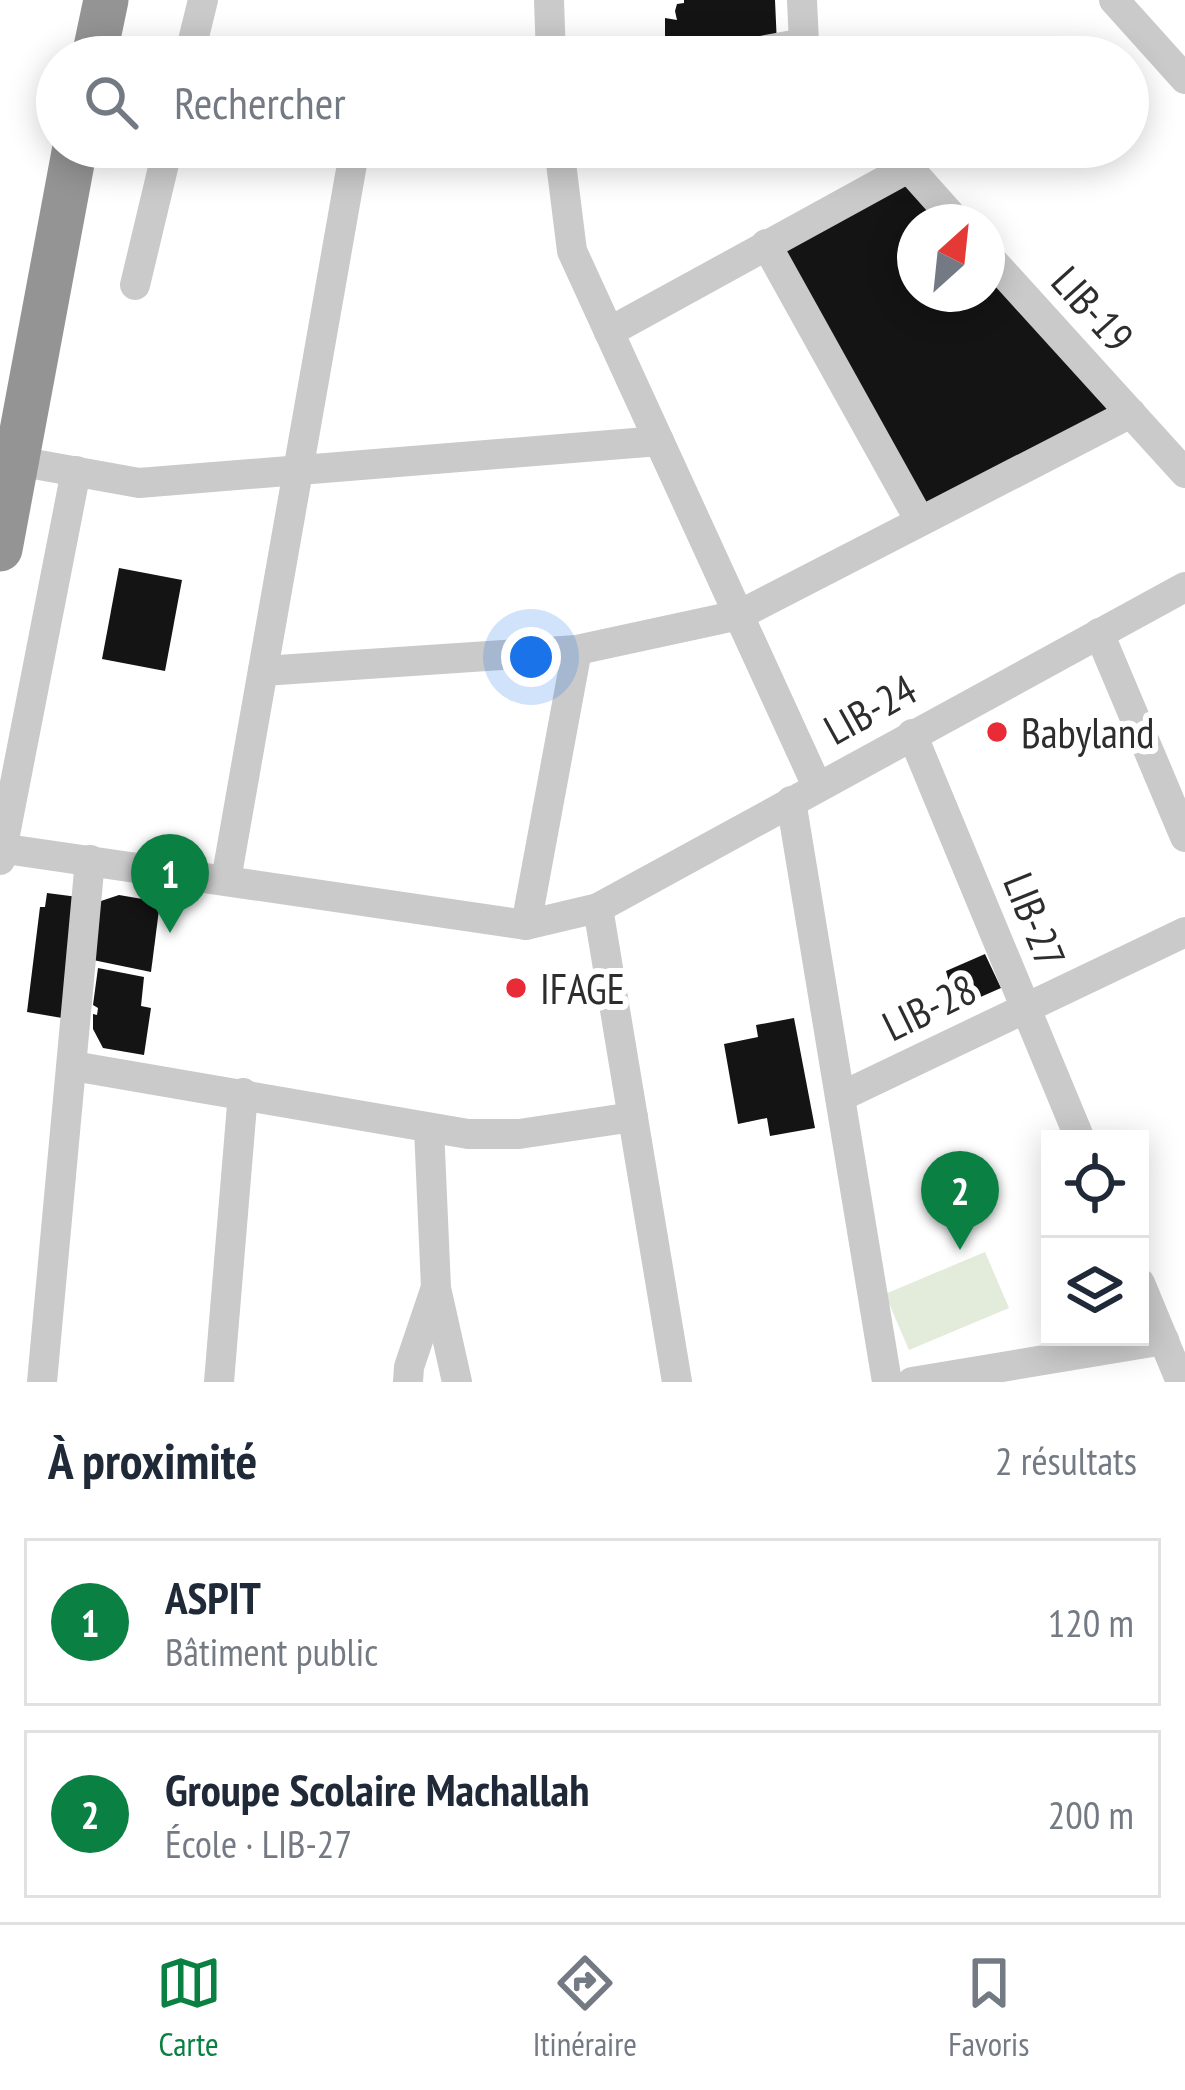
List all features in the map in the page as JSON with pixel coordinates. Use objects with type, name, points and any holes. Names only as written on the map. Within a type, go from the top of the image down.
[{"type":"highway","points":[[98,36],[106,0]]},
{"type":"highway","points":[[0,549],[71,168]]},
{"type":"street","points":[[194,36],[202,0]]},
{"type":"street","points":[[549,0],[550,36]]},
{"type":"street","points":[[802,0],[808,36]]},
{"type":"street","points":[[1114,0],[1146,36]]},
{"type":"street","points":[[1149,39],[1185,79]]},
{"type":"street","points":[[135,285],[163,168]]},
{"type":"street","points":[[226,880],[351,168]]},
{"type":"street","points":[[562,168],[572,251],[739,615],[804,794],[840,1097],[887,1382]]},
{"type":"street","points":[[609,332],[766,244],[884,168]]},
{"type":"street","points":[[908,168],[941,204]]},
{"type":"street","points":[[766,244],[920,521]]},
{"type":"street","name":"LIB-19","points":[[1005,275],[1185,473]]},
{"type":"street","points":[[263,671],[577,650],[739,615],[1131,413]]},
{"type":"street","points":[[16,461],[139,483],[659,441]]},
{"type":"street","points":[[76,471],[1,852],[90,860],[526,925],[577,650]]},
{"type":"street","name":"LIB-24","points":[[526,925],[598,908],[1185,587]]},
{"type":"street","points":[[1099,633],[1185,837]]},
{"type":"street","name":"LIB-27","points":[[913,734],[1076,1130]]},
{"type":"street","points":[[42,1382],[90,860]]},
{"type":"street","points":[[598,908],[677,1382]]},
{"type":"street","name":"LIB-28","points":[[840,1097],[1185,932]]},
{"type":"street","points":[[73,1066],[468,1134],[519,1134],[633,1117]]},
{"type":"street","points":[[219,1382],[243,1093]]},
{"type":"street","points":[[429,1128],[436,1288],[457,1382]]},
{"type":"street","points":[[408,1382],[409,1366],[436,1288]]},
{"type":"street","points":[[1149,1305],[1181,1382]]},
{"type":"street","points":[[912,1382],[1163,1340]]},
{"type":"green space","points":[[985,1252],[1009,1308],[909,1350],[885,1294]]},
{"type":"building","points":[[775,0],[777,36],[665,36],[665,18],[677,20],[677,4]]},
{"type":"building","points":[[908,168],[941,204],[897,204],[897,312],[1005,312],[1005,275],[1131,413],[920,521],[766,244]]},
{"type":"building","points":[[119,568],[182,580],[165,671],[102,659]]},
{"type":"building","points":[[47,893],[78,897],[68,1019],[27,1012],[40,907],[45,907]]},
{"type":"building","points":[[119,895],[160,902],[151,972],[93,960],[95,903]]},
{"type":"building","points":[[985,954],[1001,988],[969,1002],[966,996],[955,1004],[946,971]]},
{"type":"building","points":[[98,968],[144,977],[141,1006],[151,1008],[144,1055],[103,1048],[93,1029]]},
{"type":"building","points":[[794,1018],[815,1128],[770,1136],[767,1118],[738,1124],[724,1044],[758,1037],[756,1025]]},
{"type":"place","name":"Babyland","points":[[997,732]]},
{"type":"place","name":"ASPIT","points":[[170,933]]},
{"type":"place","name":"IFAGE","points":[[516,988]]},
{"type":"place","name":"Groupe Scolaire Machallah","points":[[960,1250]]}]
